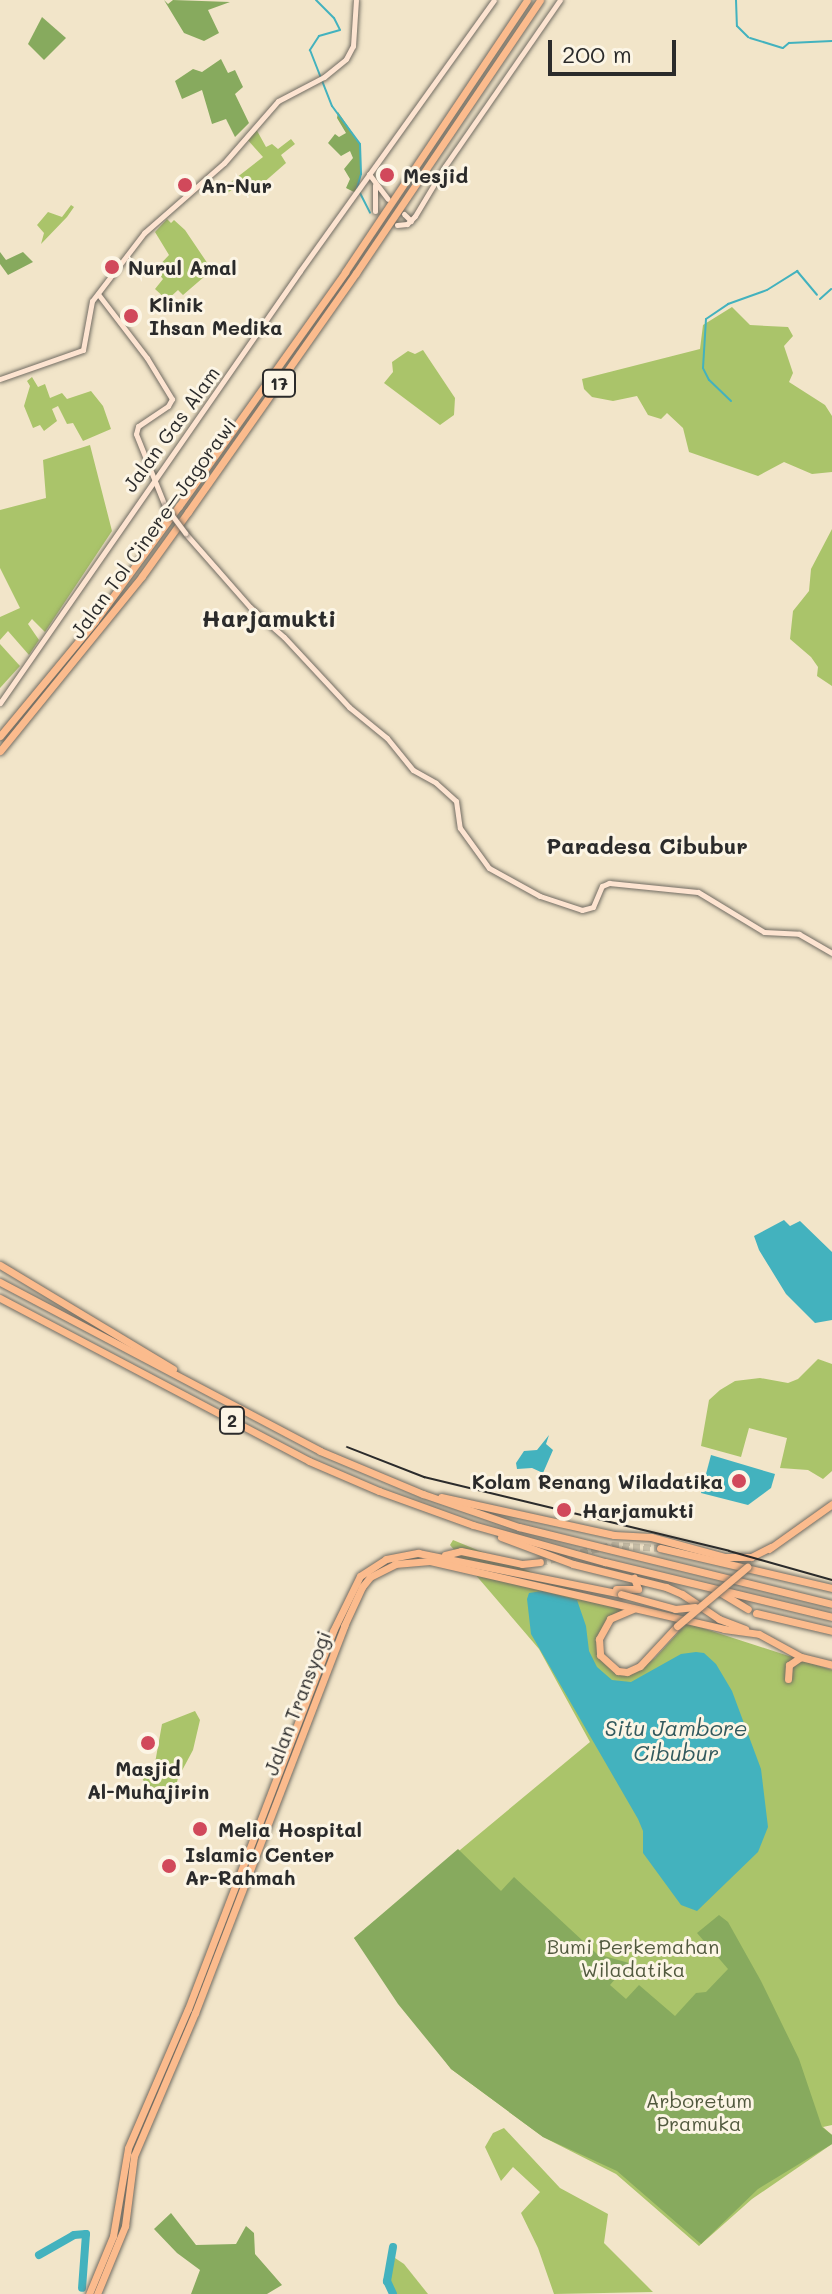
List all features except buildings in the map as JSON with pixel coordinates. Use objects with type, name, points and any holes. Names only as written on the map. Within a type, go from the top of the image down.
[{"type":"highway","name":"Jalan Tol Cinere–Jagorawi","points":[[0,736],[95,621],[164,528],[345,272],[527,0]]},
{"type":"highway","name":"Jalan Tol Cinere–Jagorawi","points":[[0,751],[170,538],[356,273],[540,0]]},
{"type":"highway","points":[[0,1265],[116,1332],[193,1384]]},
{"type":"highway","name":"2","points":[[0,1282],[320,1451],[423,1494],[519,1527],[832,1604]]},
{"type":"highway","name":"2","points":[[0,1298],[309,1461],[473,1525],[832,1617]]},
{"type":"highway","points":[[423,1494],[614,1535],[651,1537],[725,1557],[751,1557],[771,1547]]},
{"type":"highway","points":[[635,1609],[610,1619],[600,1634],[600,1655],[618,1671],[627,1672],[640,1666],[701,1604],[771,1547],[832,1504]]},
{"type":"highway","points":[[473,1525],[573,1564],[634,1578],[682,1594],[719,1619],[759,1634]]},
{"type":"highway","points":[[660,1548],[832,1588]]},
{"type":"highway","points":[[443,1556],[461,1551],[522,1564],[540,1562]]},
{"type":"highway","name":"Jalan Transyogi","points":[[97,2294],[122,2236],[128,2148],[251,1859],[360,1576],[380,1562],[401,1554],[443,1556],[635,1609],[759,1634],[801,1657],[832,1665]]},
{"type":"highway","name":"Jalan Transyogi","points":[[318,1681],[355,1600],[370,1577],[395,1564],[418,1560],[601,1588],[675,1609],[701,1604]]},
{"type":"highway","points":[[601,1588],[636,1590],[639,1584],[634,1578]]},
{"type":"highway","points":[[709,1586],[752,1611],[832,1631]]},
{"type":"highway","points":[[788,1679],[789,1665],[801,1657]]},
{"type":"highway","name":"Jalan Transyogi","points":[[89,2294],[113,2236],[123,2198]]},
{"type":"street","points":[[0,379],[83,350],[91,304],[144,233],[224,163],[278,101],[324,77],[351,51],[356,0]]},
{"type":"street","name":"Jalan Gas Alam","points":[[0,703],[95,570],[153,481],[494,0]]},
{"type":"street","points":[[397,225],[411,221],[445,166],[560,0]]},
{"type":"street","points":[[369,174],[388,199]]},
{"type":"street","points":[[375,185],[375,211]]},
{"type":"street","points":[[404,214],[411,221]]},
{"type":"street","points":[[98,294],[147,358],[172,399],[168,406],[136,431],[165,506],[245,602],[284,637],[349,707],[387,738],[413,770],[453,798],[459,808],[460,828],[489,868],[540,896],[582,910],[593,907],[602,886],[609,883],[698,892],[764,932],[799,934],[832,953]]},
{"type":"green space","points":[[164,0],[168,4],[173,0],[230,2],[208,10],[219,33],[204,41],[184,33]]},
{"type":"green space","points":[[42,17],[66,38],[44,60],[28,44]]},
{"type":"green space","points":[[221,59],[228,73],[235,70],[243,87],[235,94],[249,123],[235,137],[226,119],[212,124],[202,90],[182,99],[175,81],[193,69],[202,72]]},
{"type":"green space","points":[[338,112],[360,144],[361,174],[356,193],[346,188],[350,179],[344,169],[353,158],[350,151],[341,156],[328,143],[335,134],[339,137],[346,133],[337,118]]},
{"type":"green space","points":[[255,127],[266,147],[272,144],[278,149],[291,139],[295,144],[281,155],[286,163],[247,197],[240,184],[226,194],[222,189],[263,157],[246,138]]},
{"type":"green space","points":[[71,205],[74,207],[67,217],[41,244],[44,233],[37,225],[48,212],[62,217]]},
{"type":"green space","points":[[167,219],[171,223],[174,220],[185,230],[212,270],[183,295],[178,290],[167,300],[155,289],[163,279],[155,270],[169,255],[155,232]]},
{"type":"green space","points":[[0,252],[6,260],[23,252],[33,262],[8,275],[0,264]]},
{"type":"green space","points":[[732,307],[750,325],[788,327],[793,336],[784,346],[793,373],[789,382],[825,405],[832,416],[832,472],[812,474],[784,462],[758,476],[689,452],[683,428],[667,413],[661,419],[648,415],[637,396],[613,401],[592,397],[584,389],[582,379],[700,349],[703,325]]},
{"type":"green space","points":[[423,350],[455,398],[454,415],[440,425],[384,383],[393,372],[392,362],[408,351],[415,354]]},
{"type":"green space","points":[[32,377],[38,387],[45,384],[50,398],[62,393],[67,399],[91,391],[103,406],[111,429],[83,441],[73,423],[67,424],[58,406],[52,409],[57,421],[44,431],[40,425],[33,428],[24,406],[30,386],[27,381]]},
{"type":"green space","points":[[90,445],[112,531],[45,632],[32,619],[28,624],[39,640],[29,655],[8,631],[0,640],[0,617],[20,608],[0,568],[0,510],[46,498],[43,460]]},
{"type":"green space","points":[[832,529],[832,686],[817,676],[818,667],[811,657],[790,639],[793,611],[809,591],[811,569]]},
{"type":"green space","points":[[0,644],[20,666],[0,688]]},
{"type":"green space","points":[[818,1359],[832,1364],[832,1471],[823,1479],[808,1470],[780,1468],[787,1438],[749,1428],[741,1457],[701,1446],[709,1400],[720,1390],[735,1381],[760,1378],[788,1383],[798,1379]]},
{"type":"green space","name":"Bumi Perkemahan Wiladatika","points":[[453,1540],[589,1596],[630,1607],[615,1614],[599,1633],[599,1654],[628,1674],[635,1673],[655,1658],[687,1623],[832,1670],[832,2125],[823,2127],[832,2135],[832,2144],[752,2199],[699,2246],[616,2174],[543,2137],[451,2069],[354,1938],[590,1742],[539,1649],[450,1545]]},
{"type":"green space","points":[[195,1711],[200,1720],[193,1750],[178,1778],[173,1797],[145,1784],[141,1775],[155,1763],[162,1724]]},
{"type":"green space","name":"Arboretum Pramuka","points":[[458,1849],[501,1891],[514,1877],[597,1954],[629,1963],[610,1985],[626,1999],[639,1985],[675,2016],[696,1993],[706,1992],[728,1969],[697,1933],[719,1915],[728,1922],[799,2059],[822,2127],[832,2135],[832,2144],[758,2189],[701,2244],[617,2171],[543,2137],[451,2069],[398,2004],[354,1938]]},
{"type":"green space","points":[[504,2128],[560,2188],[608,2214],[604,2243],[653,2292],[554,2294],[538,2248],[521,2213],[540,2192],[513,2167],[501,2181],[485,2147],[493,2133]]},
{"type":"green space","points":[[171,2213],[196,2245],[236,2244],[246,2226],[254,2233],[255,2254],[282,2285],[267,2294],[191,2294],[200,2270],[177,2253],[154,2229]]},
{"type":"green space","points":[[395,2258],[404,2264],[428,2294],[394,2294],[388,2276]]},
{"type":"water","points":[[784,1220],[790,1226],[800,1221],[832,1252],[832,1320],[815,1323],[786,1294],[759,1250],[754,1236]]},
{"type":"water","points":[[549,1435],[546,1444],[553,1450],[543,1473],[532,1468],[517,1469],[516,1463],[524,1451],[537,1450]]},
{"type":"water","name":"Kolam Renang Wiladatika","points":[[711,1455],[775,1474],[771,1488],[748,1505],[701,1493]]},
{"type":"water","name":"Situ Jambore Cibubur","points":[[542,1591],[577,1600],[586,1626],[589,1651],[597,1667],[612,1680],[631,1682],[681,1654],[696,1652],[704,1653],[716,1664],[732,1691],[761,1769],[768,1827],[758,1852],[697,1911],[681,1905],[643,1853],[643,1831],[638,1819],[531,1634],[527,1599],[529,1593]]},
{"type":"waterway","points":[[316,0],[334,18],[340,30],[319,36],[310,50],[332,106],[360,144],[361,174],[357,188]]},
{"type":"waterway","points":[[736,0],[737,26],[748,37]]},
{"type":"waterway","points":[[750,38],[783,48],[789,43],[832,41]]},
{"type":"waterway","points":[[360,193],[370,213]]},
{"type":"waterway","points":[[731,401],[709,380],[703,368],[706,319],[728,304],[767,290],[797,271],[817,295]]},
{"type":"waterway","points":[[820,299],[831,289]]},
{"type":"waterway","points":[[39,2255],[74,2235],[86,2234],[82,2288]]},
{"type":"waterway","points":[[393,2247],[387,2281],[393,2294]]},
{"type":"tunnel","points":[[540,1562],[612,1545],[660,1548]]},
{"type":"tram line","points":[[347,1447],[424,1477],[729,1551],[832,1580]]},
{"type":"place","name":"Mesjid","points":[[387,175]]},
{"type":"place","name":"An-Nur","points":[[185,185]]},
{"type":"place","name":"Nurul Amal","points":[[112,267]]},
{"type":"place","name":"Klinik Ihsan Medika","points":[[131,316]]},
{"type":"place","name":"Kolam Renang Wiladatika","points":[[739,1481]]},
{"type":"place","name":"Harjamukti","points":[[564,1510]]},
{"type":"place","name":"Masjid Al-Muhajirin","points":[[148,1743]]},
{"type":"place","name":"Melia Hospital","points":[[200,1829]]},
{"type":"place","name":"Islamic Center Ar-Rahmah","points":[[169,1866]]},
{"type":"district","name":"Harjamukti","points":[[269,618]]},
{"type":"district","name":"Paradesa Cibubur","points":[[647,846]]}]
